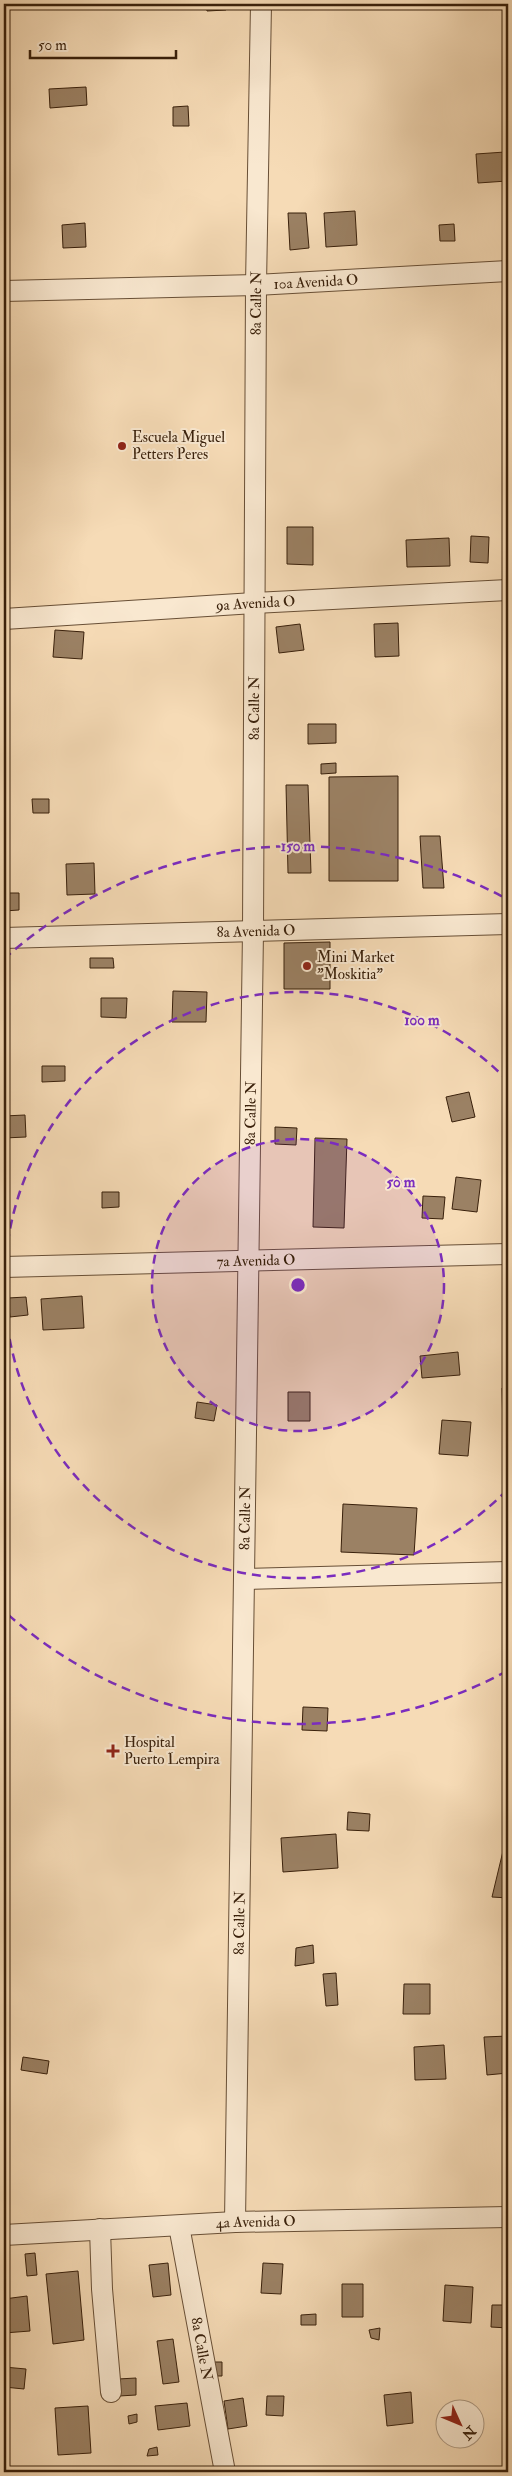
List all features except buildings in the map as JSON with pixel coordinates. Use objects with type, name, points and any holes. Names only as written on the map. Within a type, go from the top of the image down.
[{"type":"street","name":"8a Calle N","points":[[235,2222],[253,931],[256,284],[261,4]]},
{"type":"street","name":"10a Avenida O","points":[[4,291],[256,284],[508,271]]},
{"type":"street","name":"9a Avenida O","points":[[4,619],[254,603],[508,590]]},
{"type":"street","name":"8a Avenida O","points":[[4,938],[508,924]]},
{"type":"street","name":"7a Avenida O","points":[[4,1266],[508,1254]]},
{"type":"street","points":[[244,1579],[508,1572]]},
{"type":"street","name":"4a Avenida O","points":[[4,2235],[235,2222],[508,2217]]},
{"type":"street","name":"8a Calle N","points":[[180,2226],[225,2472]]},
{"type":"street","points":[[100,2229],[102,2289],[111,2392]]},
{"type":"place","name":"Escuela Miguel Petters Peres","points":[[122,446]]},
{"type":"place","name":"Mini Market \"Moskitia\"","points":[[307,966]]},
{"type":"place","name":"Hospital Puerto Lempira","points":[[113,1751]]}]
